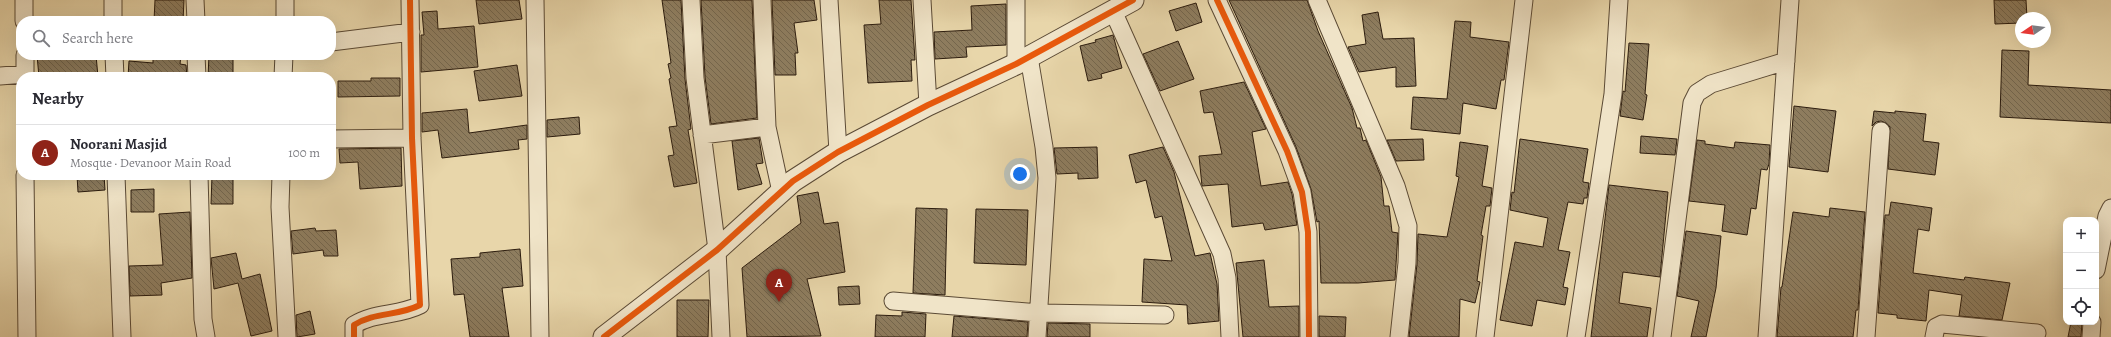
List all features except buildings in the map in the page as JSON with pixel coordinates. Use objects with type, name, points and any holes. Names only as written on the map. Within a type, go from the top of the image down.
[{"type":"street","points":[[24,0],[24,16]]},
{"type":"street","points":[[113,0],[114,16]]},
{"type":"street","points":[[195,0],[196,16]]},
{"type":"street","points":[[285,0],[285,16]]},
{"type":"street","points":[[354,337],[354,326],[364,319],[408,311],[420,305],[412,138],[410,0]]},
{"type":"street","points":[[535,0],[540,337]]},
{"type":"street","points":[[691,0],[693,55],[717,250],[721,337]]},
{"type":"street","points":[[762,0],[767,127],[781,192]]},
{"type":"street","points":[[829,0],[838,152]]},
{"type":"street","points":[[922,0],[928,105]]},
{"type":"street","points":[[1016,0],[1023,61],[1044,147],[1047,178],[1037,337]]},
{"type":"street","points":[[604,337],[717,250],[793,181],[838,152],[928,105],[1023,61],[1133,0]]},
{"type":"street","points":[[1217,0],[1287,150],[1302,192],[1308,232],[1308,337]]},
{"type":"street","points":[[1317,0],[1396,186],[1408,226],[1407,263],[1399,337]]},
{"type":"street","points":[[1485,337],[1524,0]]},
{"type":"street","points":[[1576,337],[1613,94],[1619,0]]},
{"type":"street","points":[[1767,337],[1790,0]]},
{"type":"street","points":[[1113,11],[1222,254],[1227,278],[1230,337]]},
{"type":"street","points":[[336,41],[410,32]]},
{"type":"street","points":[[25,60],[25,72]]},
{"type":"street","points":[[114,60],[114,72]]},
{"type":"street","points":[[196,60],[197,72]]},
{"type":"street","points":[[283,72],[284,60]]},
{"type":"street","points":[[1662,337],[1692,103],[1697,93],[1711,84],[1786,61]]},
{"type":"street","points":[[0,76],[16,76]]},
{"type":"street","points":[[702,135],[767,127]]},
{"type":"street","points":[[1866,337],[1881,130]]},
{"type":"street","points":[[336,139],[412,138]]},
{"type":"street","points":[[26,180],[27,337]]},
{"type":"street","points":[[116,180],[122,337]]},
{"type":"street","points":[[199,180],[203,319],[206,337]]},
{"type":"street","points":[[281,180],[280,207],[287,337]]},
{"type":"street","points":[[2099,255],[2107,216],[2111,208]]},
{"type":"street","points":[[893,301],[1039,313],[1165,315]]},
{"type":"street","points":[[1934,337],[1936,327],[1942,324],[2037,333]]},
{"type":"street","points":[[2091,337],[2092,325]]},
{"type":"cycle path","points":[[354,337],[354,325],[362,321],[404,311],[420,305],[412,138],[410,0]]},
{"type":"cycle path","points":[[604,337],[717,250],[793,181],[838,152],[928,105],[1016,64],[1133,0]]},
{"type":"cycle path","points":[[1217,0],[1287,151],[1302,192],[1308,232],[1309,337]]},
{"type":"place","name":"Noorani Masjid","points":[[779,302]]}]
